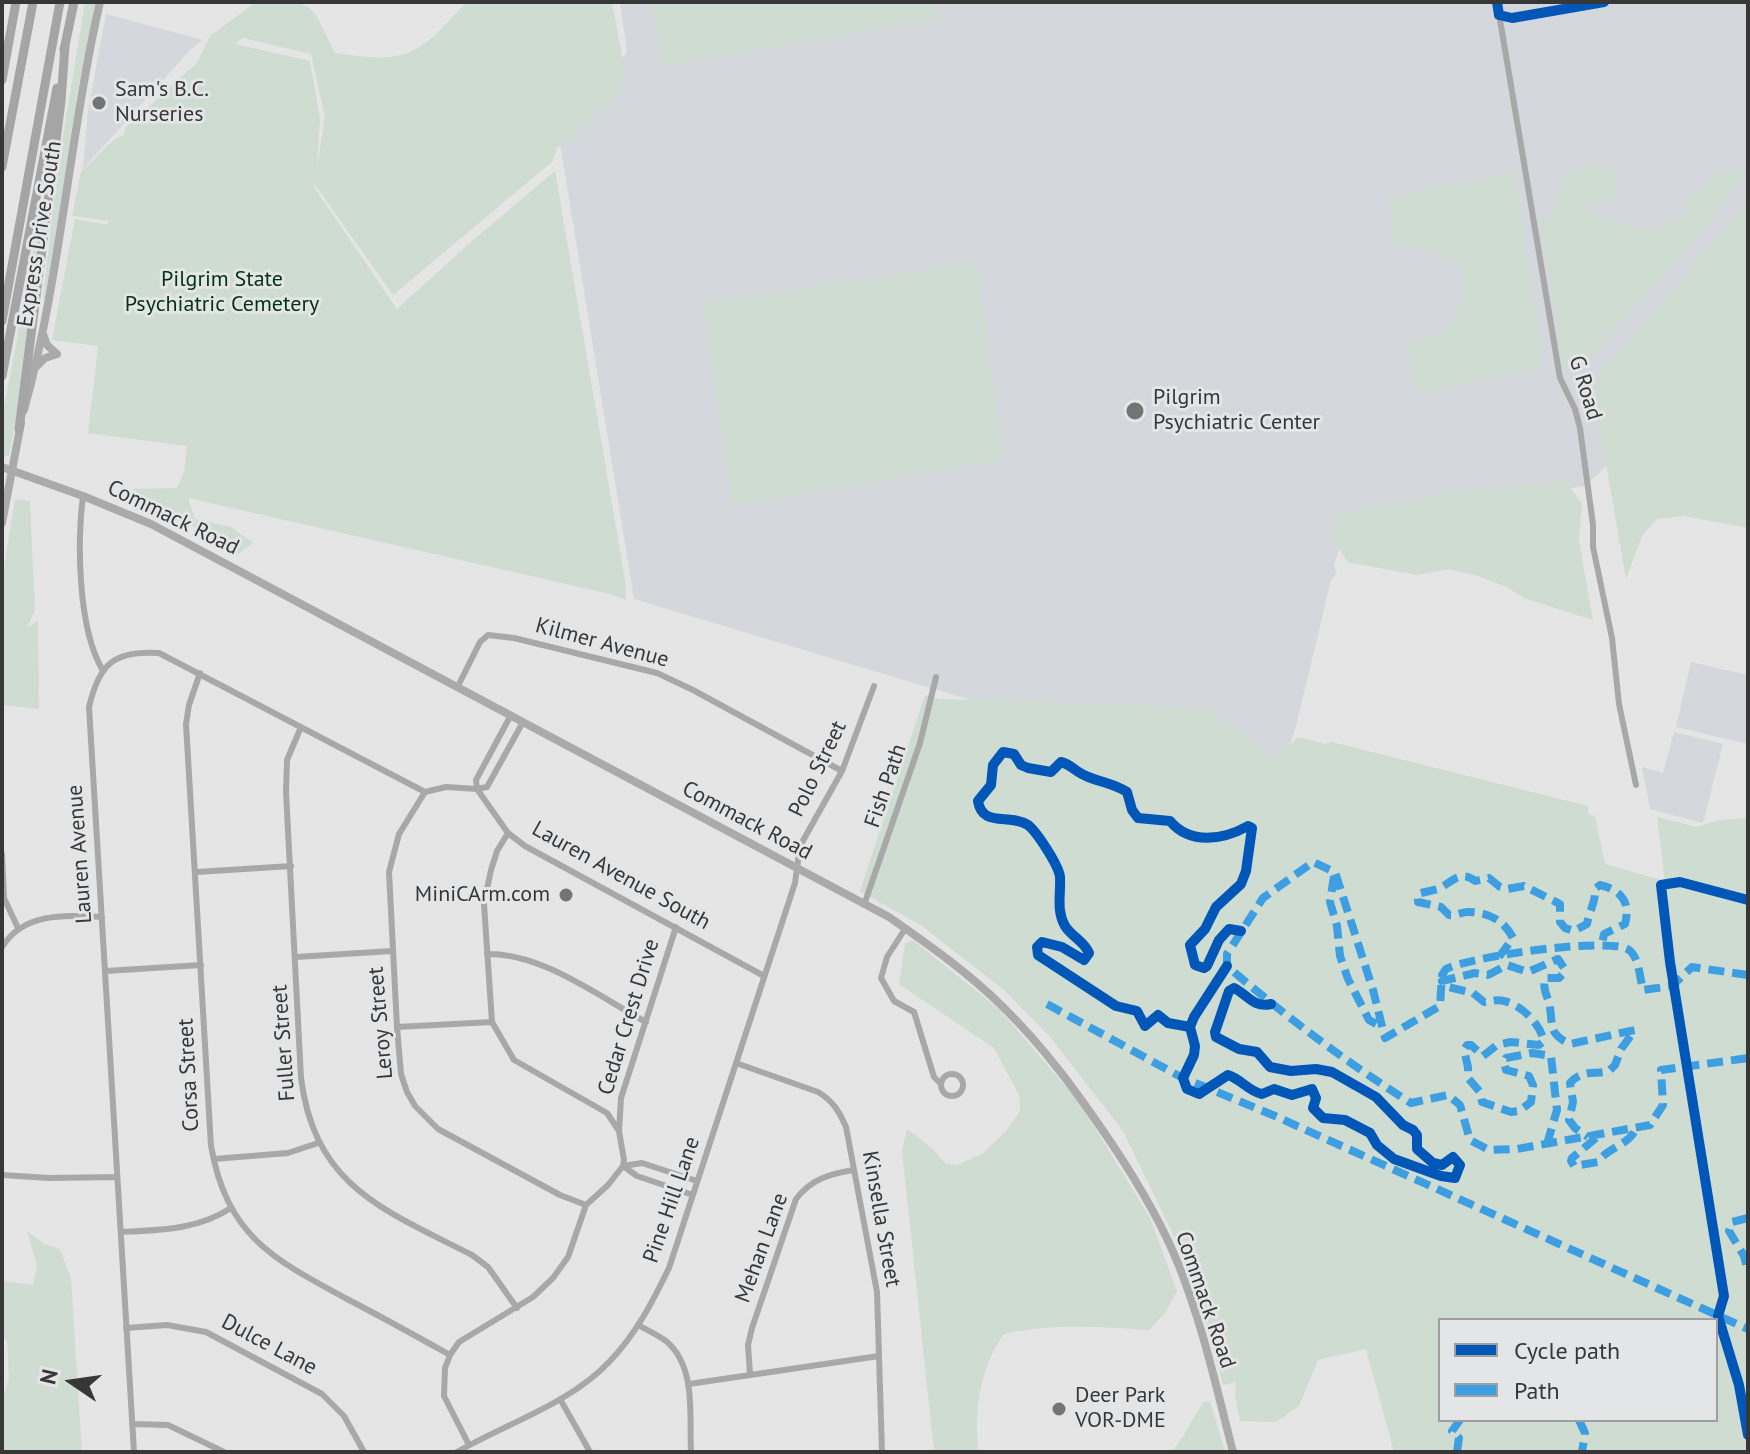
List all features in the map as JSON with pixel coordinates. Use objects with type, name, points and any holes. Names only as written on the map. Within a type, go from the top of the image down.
[{"type":"highway","points":[[2,80],[16,2]]},
{"type":"highway","points":[[2,167],[33,2]]},
{"type":"highway","points":[[2,321],[60,2]]},
{"type":"highway","points":[[2,376],[74,2]]},
{"type":"highway","points":[[2,57],[11,25]]},
{"type":"highway","points":[[19,429],[61,101],[65,46]]},
{"type":"main road","name":"Express Drive South","points":[[2,523],[7,469],[43,334],[61,239],[82,88],[100,2]]},
{"type":"main road","points":[[35,368],[43,359],[57,354],[47,345],[43,334]]},
{"type":"main road","name":"Commack Road","points":[[7,469],[151,524],[864,905],[905,929],[964,973],[1026,1030],[1080,1096],[1130,1171],[1159,1222],[1179,1266],[1194,1311],[1233,1452]]},
{"type":"street","name":"G Road","points":[[1497,2],[1560,378],[1575,409],[1580,428],[1593,547],[1612,638],[1619,704],[1636,785]]},
{"type":"street","points":[[83,496],[80,521],[85,619],[92,651],[102,669],[125,656],[140,652],[159,653],[425,792],[446,787],[487,787],[523,722]]},
{"type":"street","name":"Kilmer Avenue","points":[[458,686],[480,642],[488,635],[514,638],[657,673],[842,771]]},
{"type":"street","name":"Lauren Avenue","points":[[102,669],[89,707],[134,1452]]},
{"type":"street","name":"Corsa Street","points":[[200,673],[186,724],[214,1159],[231,1208],[252,1237],[278,1260],[450,1355]]},
{"type":"street","name":"Fish Path","points":[[864,905],[920,743],[936,677]]},
{"type":"street","name":"Polo Street","points":[[797,868],[800,846],[842,771],[874,686]]},
{"type":"street","points":[[477,789],[476,780],[511,715]]},
{"type":"street","name":"Fuller Street","points":[[301,727],[287,760],[291,866],[301,1078],[306,1108],[318,1143],[339,1174],[364,1196],[472,1255],[488,1267],[517,1308]]},
{"type":"street","name":"Lauren Avenue South","points":[[477,789],[508,833],[525,846],[764,976]]},
{"type":"street","name":"Leroy Street","points":[[425,792],[399,834],[389,887],[401,1074],[407,1092],[438,1129],[518,1173],[586,1205]]},
{"type":"street","points":[[508,833],[497,851],[484,904],[492,1022],[514,1060],[607,1113],[619,1131]]},
{"type":"street","points":[[2,854],[4,898],[18,928]]},
{"type":"street","points":[[197,872],[291,866]]},
{"type":"street","name":"Pine Hill Lane","points":[[457,1452],[560,1399],[610,1361],[638,1325],[669,1268],[795,883],[797,868]]},
{"type":"street","points":[[2,947],[18,928],[38,919],[102,917]]},
{"type":"street","name":"Cedar Crest Drive","points":[[623,1166],[619,1131],[621,1098],[676,927]]},
{"type":"street","points":[[905,929],[887,957],[881,978],[894,1001],[914,1012],[934,1077],[940,1083]]},
{"type":"street","points":[[296,957],[392,951]]},
{"type":"street","points":[[487,954],[507,953],[535,961],[646,1022]]},
{"type":"street","points":[[106,971],[201,965]]},
{"type":"street","points":[[397,1027],[492,1022]]},
{"type":"street","name":"Kinsella Street","points":[[736,1063],[805,1086],[829,1099],[846,1127],[877,1292],[882,1452]]},
{"type":"street","points":[[214,1159],[278,1154],[318,1143]]},
{"type":"street","points":[[469,1445],[444,1396],[445,1368],[459,1342],[517,1308],[553,1278],[568,1257],[586,1205],[623,1166],[642,1163],[697,1181]]},
{"type":"street","points":[[623,1166],[637,1176],[693,1195]]},
{"type":"street","name":"Mehan Lane","points":[[750,1374],[748,1345],[752,1328],[796,1199],[802,1190],[823,1176],[853,1170]]},
{"type":"street","points":[[2,1175],[117,1177]]},
{"type":"street","points":[[121,1232],[188,1227],[231,1208]]},
{"type":"street","name":"Dulce Lane","points":[[126,1328],[167,1325],[206,1332],[322,1394],[344,1416],[364,1452]]},
{"type":"street","points":[[638,1325],[665,1340],[681,1360],[689,1384],[691,1452]]},
{"type":"street","points":[[689,1384],[879,1356]]},
{"type":"street","points":[[560,1399],[590,1452]]},
{"type":"street","points":[[132,1424],[168,1425],[224,1452]]},
{"type":"shaded area","name":"Pilgrim Psychiatric Center","points":[[620,2],[1748,2],[1748,335],[1585,486],[1347,519],[1334,566],[1337,573],[1331,580],[1296,726],[1282,769],[1024,716],[634,599],[560,143],[627,52]]},
{"type":"shaded area","points":[[106,14],[203,40],[191,49],[83,169],[88,111]]},
{"type":"shaded area","points":[[1691,662],[1748,675],[1748,744],[1676,727]]},
{"type":"shaded area","points":[[1674,732],[1723,744],[1703,823],[1650,809],[1642,767],[1663,773]]},
{"type":"green space","points":[[85,2],[96,2],[78,88],[50,285],[45,300],[56,180]]},
{"type":"green space","name":"Pilgrim State Psychiatric Cemetery","points":[[256,2],[301,4],[314,14],[335,53],[392,57],[426,43],[467,2],[612,2],[624,66],[623,90],[574,138],[557,148],[553,161],[393,295],[314,187],[397,309],[555,171],[626,600],[188,498],[195,519],[231,527],[253,543],[238,554],[132,489],[177,488],[184,472],[187,446],[88,433],[98,346],[52,340],[75,219],[107,225],[109,221],[72,216],[81,171],[112,141],[124,135],[125,128],[197,63],[210,36]],"holes":[[[243,38],[311,54],[325,117],[317,167],[320,119],[310,61],[235,44]]]},
{"type":"green space","points":[[652,2],[935,2],[937,19],[662,66]]},
{"type":"green space","points":[[1590,162],[1608,169],[1617,177],[1613,202],[1590,202],[1588,214],[1625,226],[1659,227],[1682,217],[1693,195],[1725,170],[1745,173],[1699,236],[1585,363],[1564,372],[1541,221],[1550,218],[1567,176]]},
{"type":"green space","points":[[1515,171],[1543,367],[1416,393],[1407,342],[1442,334],[1459,310],[1464,284],[1459,264],[1432,250],[1393,242],[1389,198]]},
{"type":"green space","points":[[43,202],[24,373],[9,456],[2,456],[2,418]]},
{"type":"green space","points":[[1747,203],[1748,528],[1684,516],[1657,519],[1642,536],[1626,579],[1595,401],[1602,392],[1594,382]]},
{"type":"green space","points":[[977,262],[1004,459],[733,506],[703,303]]},
{"type":"green space","points":[[1565,480],[1582,504],[1579,541],[1593,620],[1524,598],[1507,587],[1478,576],[1449,569],[1417,575],[1347,562],[1331,535],[1340,514],[1437,494]]},
{"type":"green space","points":[[15,499],[30,501],[35,610],[27,628],[38,621],[39,709],[2,705],[2,579]]},
{"type":"green space","points":[[925,695],[940,699],[1206,707],[1275,759],[1298,737],[1326,744],[1332,742],[1588,806],[1588,814],[1595,816],[1605,864],[1665,881],[1657,817],[1696,827],[1719,820],[1748,818],[1748,1452],[1394,1452],[1366,1349],[1318,1360],[1299,1406],[1276,1422],[1240,1421],[1236,1382],[1223,1385],[1197,1291],[1183,1255],[1123,1131],[1051,1038],[1005,991],[922,926],[860,891]]},
{"type":"green space","points":[[913,940],[1000,1010],[1080,1103],[1150,1218],[1177,1291],[1165,1313],[1149,1330],[1058,1327],[1004,1334],[989,1361],[980,1391],[977,1422],[979,1452],[934,1452],[902,1151],[907,1129],[932,1148],[946,1164],[957,1165],[982,1154],[1007,1130],[1020,1111],[1019,1095],[994,1048],[899,984],[905,944]]},
{"type":"green space","points":[[27,1231],[44,1244],[60,1249],[71,1279],[82,1452],[2,1452],[2,1400],[9,1378],[7,1341],[2,1338],[2,1281],[33,1285],[37,1265]]},
{"type":"green space","points":[[1210,1401],[1225,1452],[1171,1452],[1204,1402]]},
{"type":"marked path","points":[[1748,975],[1692,967],[1672,986],[1643,990],[1632,953],[1617,946],[1595,945],[1509,954],[1446,969],[1442,975],[1440,1006],[1385,1038],[1335,872],[1313,862],[1263,898],[1227,954],[1227,966],[1271,1003],[1411,1103],[1448,1095],[1460,1105],[1470,1140],[1489,1150],[1517,1149],[1650,1125],[1663,1105],[1661,1070],[1748,1058]]},
{"type":"marked path","points":[[1334,876],[1330,902],[1337,926],[1340,956],[1369,1020],[1382,1027]]},
{"type":"marked path","points":[[1499,957],[1513,938],[1500,922],[1489,915],[1475,912],[1449,915],[1441,907],[1418,902],[1418,894],[1438,889],[1465,876],[1475,881],[1489,878],[1507,889],[1524,886],[1560,904],[1560,922],[1574,931],[1587,924],[1595,889],[1600,885],[1619,894],[1627,909],[1625,924],[1604,934],[1602,944]]},
{"type":"marked path","points":[[1547,1144],[1557,1110],[1551,1056],[1532,1053],[1506,1058],[1506,1070],[1529,1076],[1533,1085],[1531,1102],[1519,1111],[1511,1112],[1482,1102],[1480,1092],[1468,1078],[1464,1050],[1471,1045],[1483,1056],[1497,1045],[1511,1042],[1539,1045],[1544,1041],[1539,1028],[1524,1011],[1511,1003],[1499,1000],[1484,1002],[1473,993],[1448,987],[1442,981],[1475,973],[1488,975],[1507,965],[1528,972],[1558,959],[1564,973],[1559,978],[1545,978],[1544,983],[1552,1026],[1558,1037],[1570,1044],[1635,1030],[1609,1071],[1584,1074],[1570,1083],[1573,1102],[1569,1120],[1588,1137]]},
{"type":"marked path","points":[[1047,1004],[1181,1077],[1275,1116],[1748,1329]]},
{"type":"marked path","points":[[1596,1138],[1572,1158],[1574,1166],[1598,1162],[1628,1140],[1636,1129]]},
{"type":"marked path","points":[[1748,1218],[1732,1222],[1729,1231],[1744,1256],[1748,1272]]},
{"type":"marked path","points":[[1457,1452],[1459,1438],[1452,1431],[1459,1422]]},
{"type":"marked path","points":[[1580,1422],[1585,1433],[1582,1452]]},
{"type":"cycle path","points":[[1497,2],[1499,15],[1512,18],[1604,2]]},
{"type":"cycle path","points":[[1190,1027],[1168,1023],[1158,1015],[1145,1026],[1137,1011],[1116,1006],[1038,955],[1037,947],[1042,942],[1062,947],[1084,960],[1089,953],[1062,920],[1059,872],[1037,835],[1028,825],[991,817],[981,809],[978,801],[991,785],[993,765],[1003,752],[1014,754],[1021,765],[1028,768],[1051,772],[1061,762],[1064,763],[1084,775],[1127,792],[1132,810],[1138,818],[1170,821],[1178,829],[1197,837],[1218,837],[1248,826],[1252,828],[1246,871],[1241,884],[1216,907],[1205,929],[1190,945],[1195,965],[1207,966],[1219,940],[1229,929],[1241,931]]},
{"type":"cycle path","points":[[1748,900],[1680,882],[1661,885],[1670,962],[1724,1296],[1718,1316],[1739,1385],[1748,1435]]},
{"type":"cycle path","points":[[1227,966],[1190,1027],[1195,1046],[1183,1078],[1187,1089],[1199,1094],[1228,1075],[1262,1094],[1274,1089],[1292,1095],[1312,1089],[1316,1098],[1313,1108],[1323,1118],[1345,1120],[1370,1133],[1377,1145],[1394,1159],[1455,1178],[1460,1165],[1453,1157],[1442,1165],[1433,1163],[1417,1149],[1417,1135],[1413,1130],[1403,1125],[1376,1097],[1332,1072],[1270,1067],[1257,1052],[1239,1049],[1216,1037],[1229,991],[1234,988],[1255,1003],[1271,1004]]},
{"type":"place","name":"Sam's B.C. Nurseries","points":[[99,103]]},
{"type":"place","name":"Pilgrim Psychiatric Center","points":[[1135,411]]},
{"type":"place","name":"MiniCArm.com","points":[[566,895]]},
{"type":"place","name":"Deer Park VOR-DME","points":[[1059,1409]]}]
